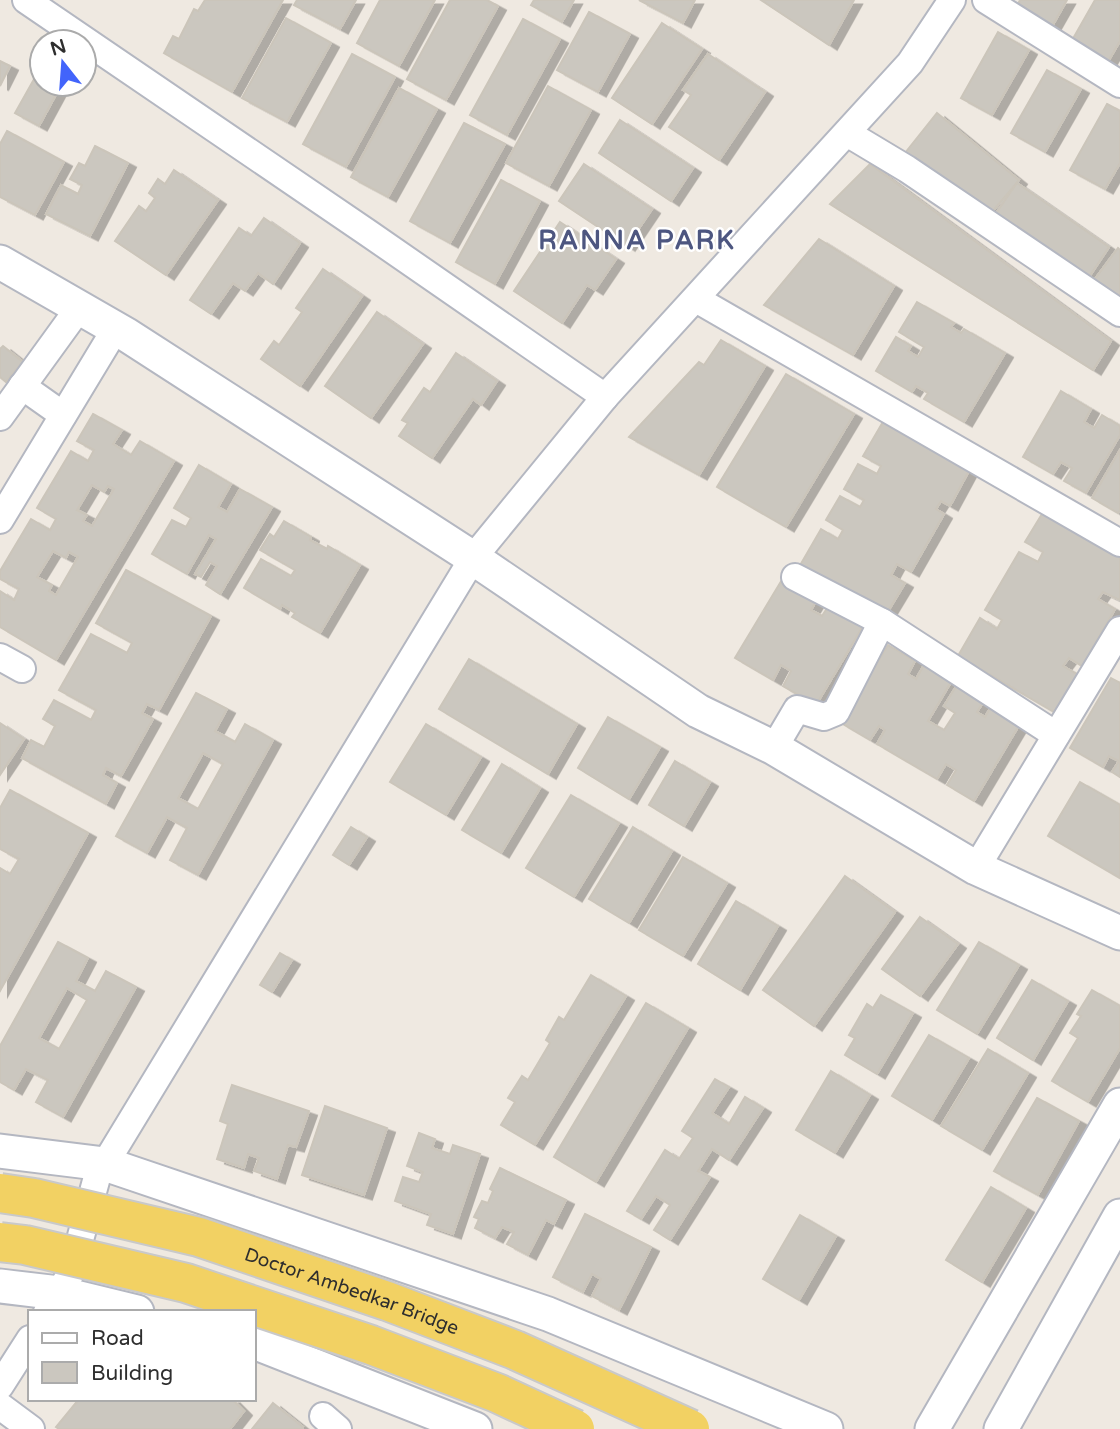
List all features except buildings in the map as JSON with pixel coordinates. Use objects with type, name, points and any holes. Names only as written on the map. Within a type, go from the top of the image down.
[{"type":"main road","name":"Doctor Ambedkar Bridge","points":[[0,1193],[34,1198],[199,1237],[387,1301],[515,1350],[690,1429]]},
{"type":"main road","points":[[0,1242],[25,1245],[186,1283],[384,1349],[496,1393],[575,1429]]},
{"type":"street","points":[[26,0],[605,397]]},
{"type":"street","points":[[53,1302],[71,1273],[97,1177],[473,558],[605,397],[910,63],[952,0]]},
{"type":"street","points":[[986,0],[1120,83]]},
{"type":"street","points":[[847,133],[907,169],[1120,313]]},
{"type":"street","points":[[0,262],[116,328],[473,558],[698,711],[774,748],[976,868],[1120,933]]},
{"type":"street","points":[[696,299],[1120,543]]},
{"type":"street","points":[[0,418],[79,307]]},
{"type":"street","points":[[0,520],[116,328]]},
{"type":"street","points":[[22,386],[63,415]]},
{"type":"street","points":[[795,577],[882,622],[1056,735]]},
{"type":"street","points":[[774,748],[797,709],[824,717],[836,712],[882,622]]},
{"type":"street","points":[[976,868],[1120,630]]},
{"type":"street","points":[[932,1429],[1120,1105]]},
{"type":"street","points":[[0,1151],[105,1164],[548,1314],[826,1429]]},
{"type":"street","points":[[1002,1429],[1120,1216]]},
{"type":"street","points":[[0,1286],[53,1302],[121,1310]]},
{"type":"street","points":[[0,1386],[28,1342]]},
{"type":"street","points":[[256,1343],[475,1429]]},
{"type":"street","points":[[0,1406],[31,1429]]},
{"type":"district","name":"RANNA PARK","points":[[637,240]]}]
